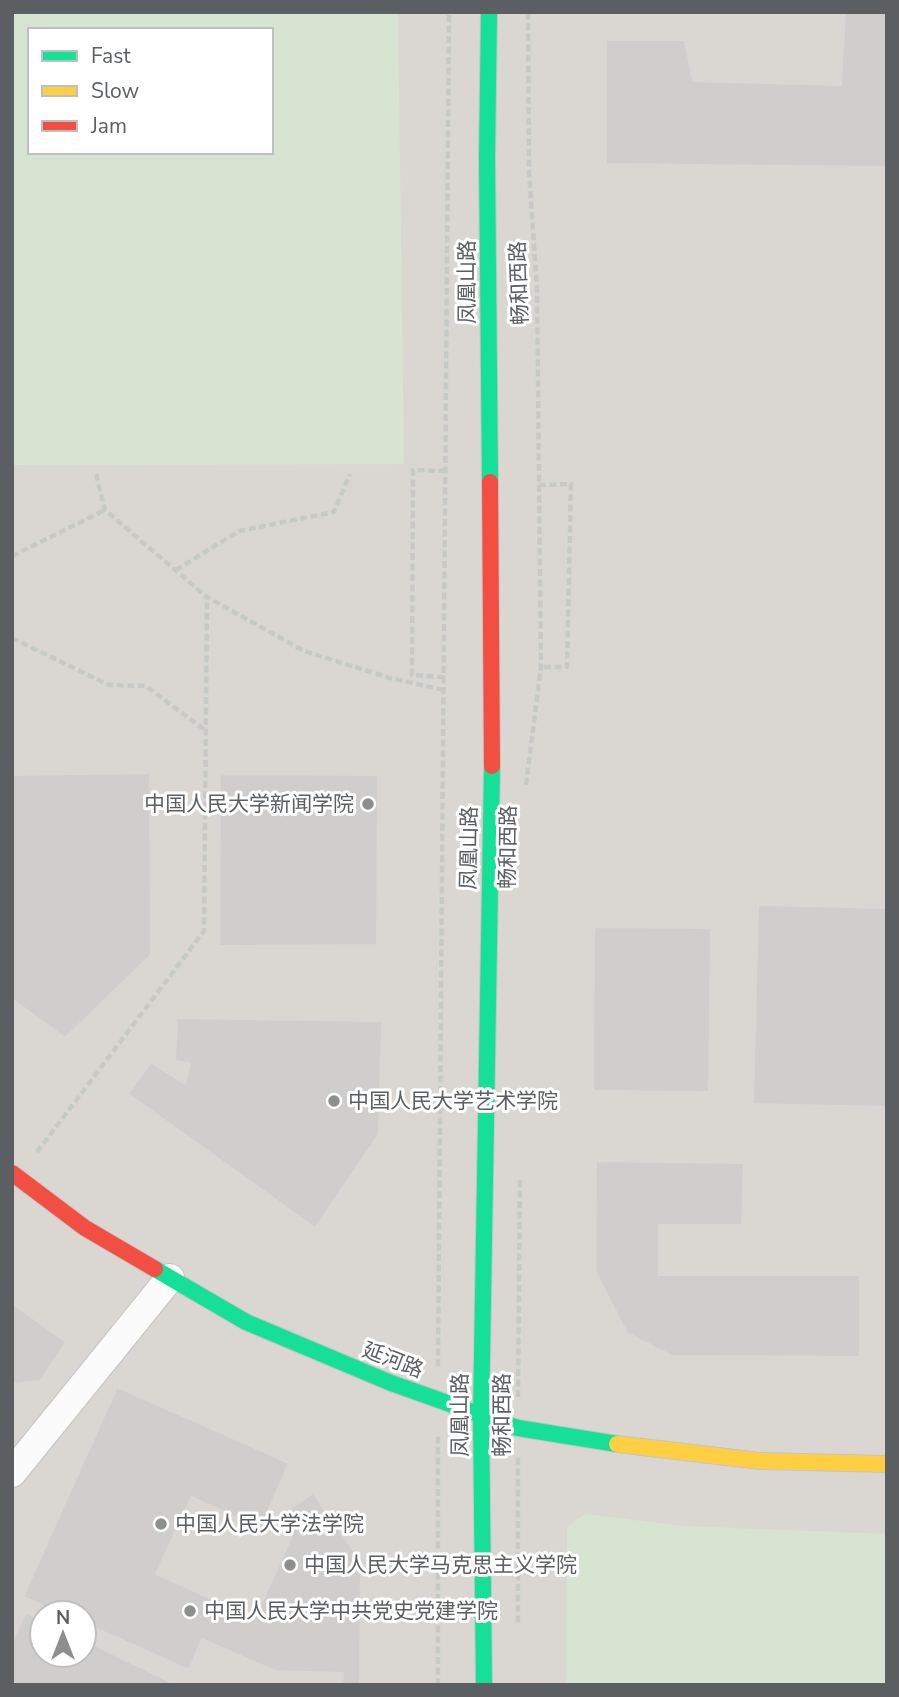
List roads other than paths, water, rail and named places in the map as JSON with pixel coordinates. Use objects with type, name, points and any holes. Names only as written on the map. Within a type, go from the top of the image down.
[{"type":"street","name":"凤凰山路","points":[[484,1685],[481,1416],[492,739],[487,158],[489,12]]},
{"type":"street","name":"延河路","points":[[15,1175],[85,1228],[246,1322],[391,1383],[481,1416],[518,1428],[594,1441],[760,1461],[887,1464]]},
{"type":"street","points":[[12,1473],[170,1278]]},
{"type":"place","name":"中国人民大学新闻学院","points":[[368,804]]},
{"type":"place","name":"中国人民大学艺术学院","points":[[334,1101]]},
{"type":"place","name":"中国人民大学法学院","points":[[161,1524]]},
{"type":"place","name":"中国人民大学马克思主义学院","points":[[290,1565]]},
{"type":"place","name":"中国人民大学中共党史党建学院","points":[[190,1611]]}]
